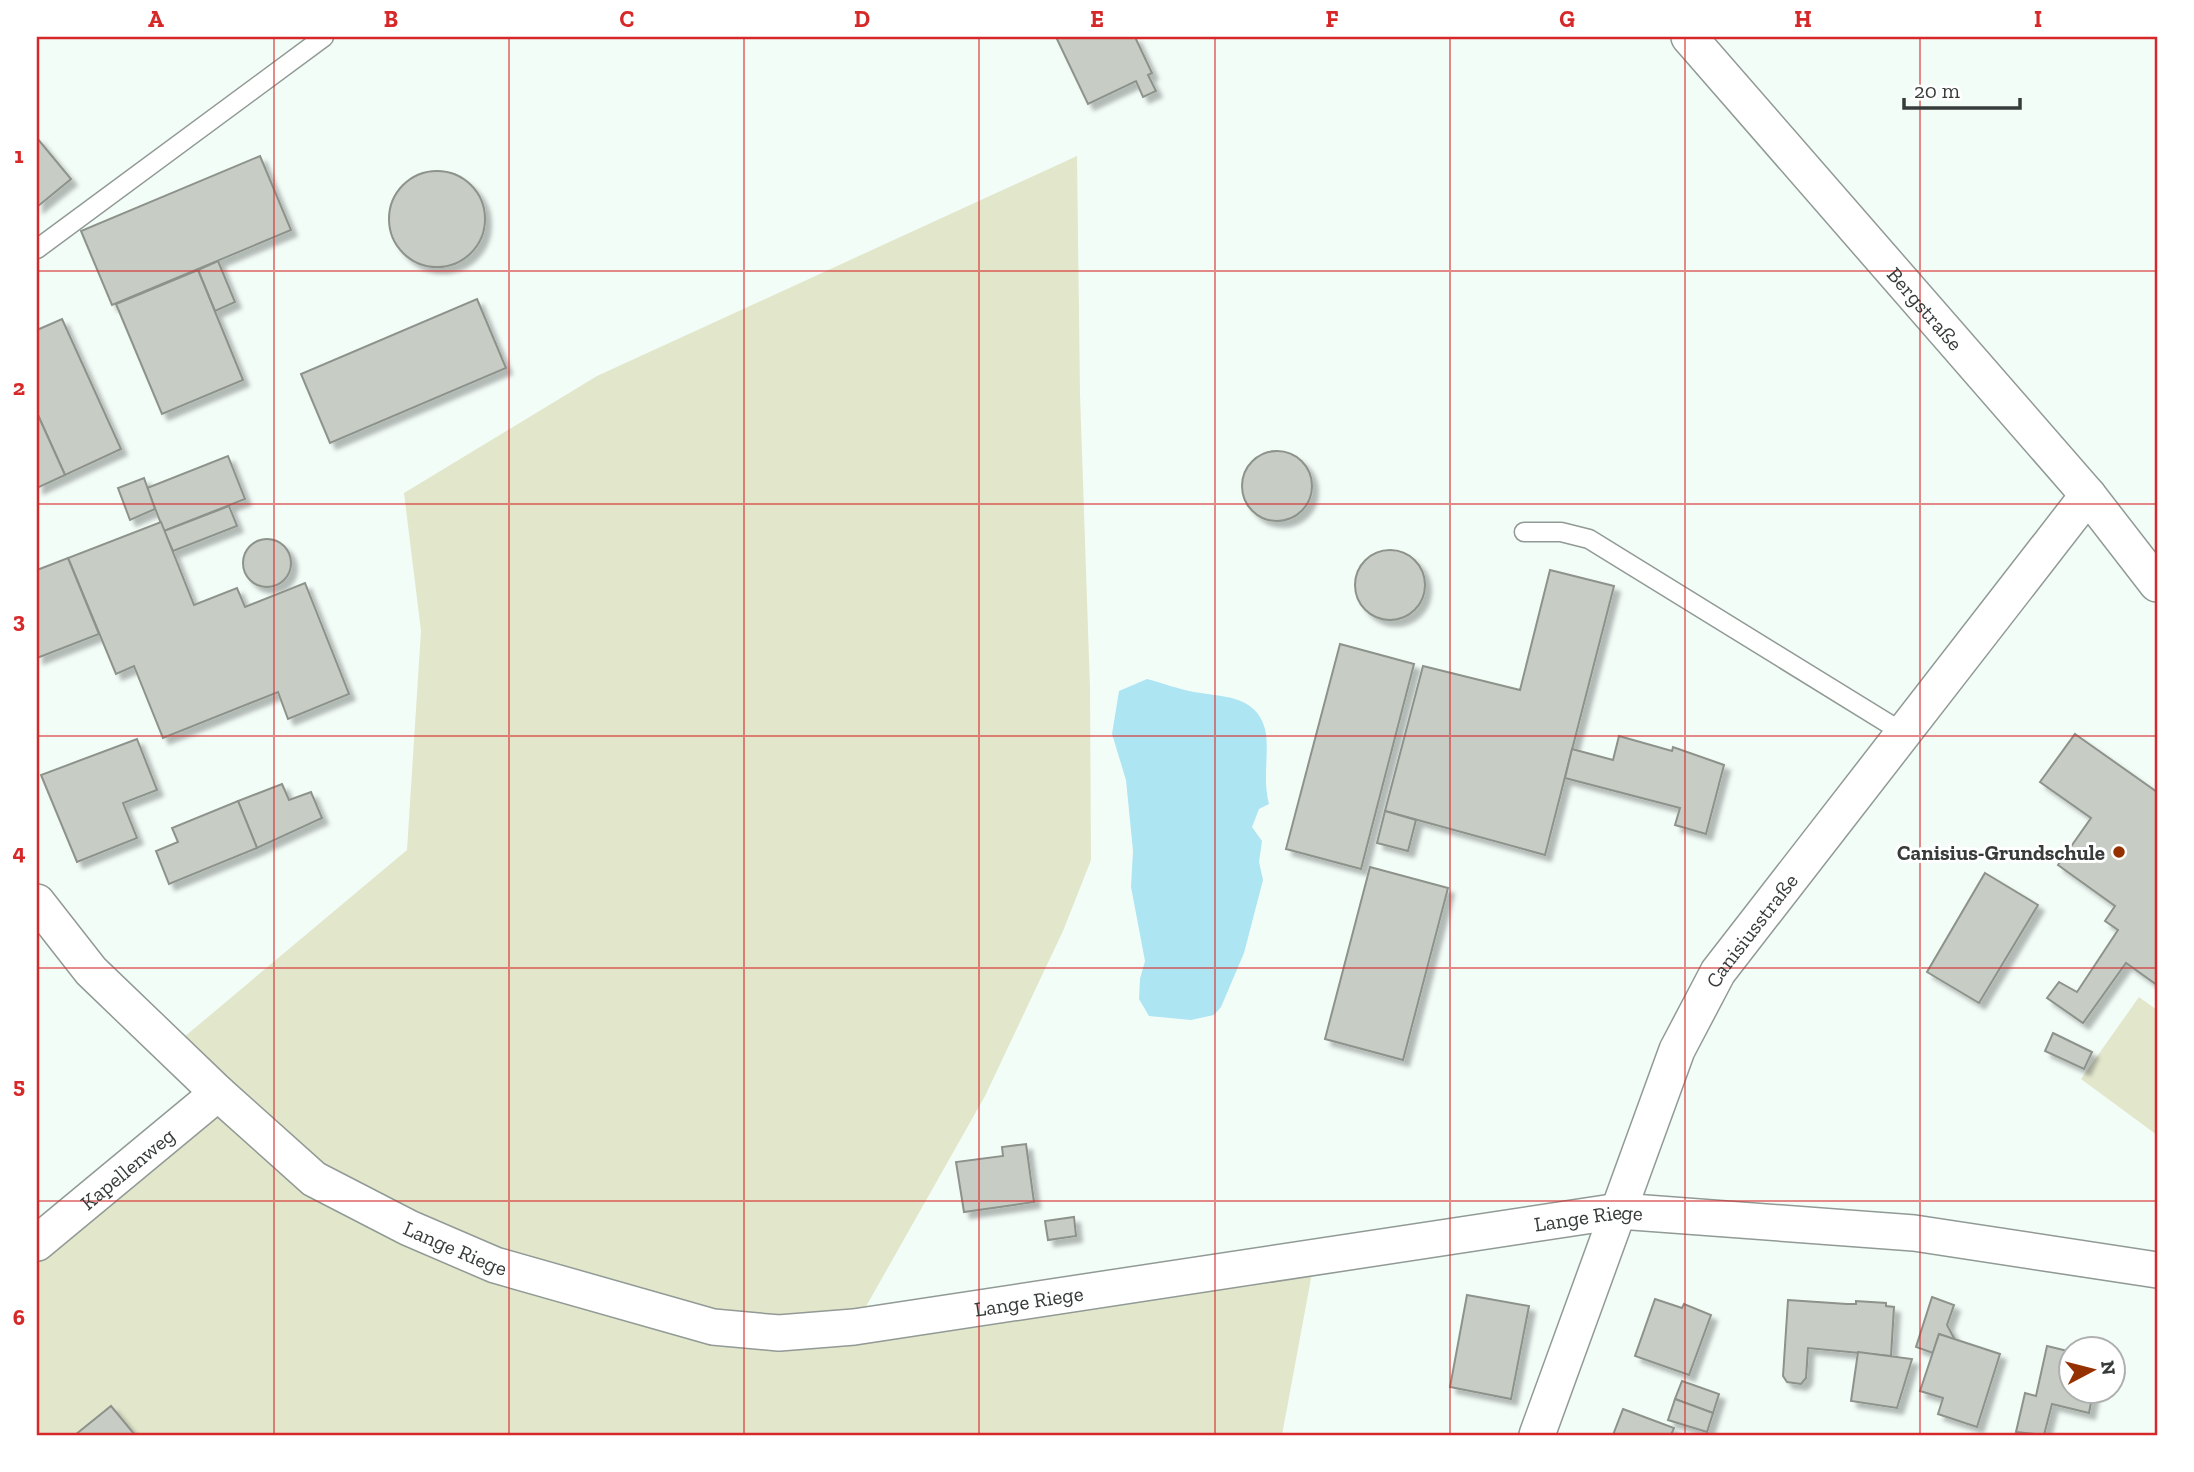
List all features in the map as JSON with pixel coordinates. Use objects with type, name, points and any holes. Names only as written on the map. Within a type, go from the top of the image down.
[{"type":"street","name":"Bergstraße","points":[[1689,37],[2088,495],[2157,584]]},
{"type":"street","name":"Canisiusstraße","points":[[1537,1435],[1677,1051],[1718,972],[2088,495]]},
{"type":"street","name":"Lange Riege","points":[[37,902],[91,971],[218,1093],[314,1179],[409,1228],[495,1265],[700,1324],[779,1334],[854,1327],[1619,1211],[1914,1234],[2157,1270]]},
{"type":"street","name":"Kapellenweg","points":[[37,1243],[218,1093]]},
{"type":"lane","points":[[37,249],[324,37]]},
{"type":"lane","points":[[1524,532],[1561,532],[1589,539],[1902,732]]},
{"type":"green space","points":[[1077,156],[1080,394],[1090,688],[1091,860],[1063,931],[985,1096],[855,1326],[1315,1257],[1282,1435],[37,1435],[37,1243],[218,1093],[171,1048],[407,850],[421,631],[404,493],[597,376]]},
{"type":"green space","points":[[2139,997],[2157,1010],[2157,1135],[2081,1079]]},
{"type":"water","points":[[1147,679],[1188,691],[1236,699],[1254,709],[1265,729],[1269,804],[1259,809],[1252,827],[1262,841],[1259,862],[1263,880],[1244,953],[1221,1007],[1214,1015],[1191,1020],[1149,1016],[1139,999],[1140,979],[1145,961],[1131,887],[1133,851],[1126,780],[1112,734],[1119,691]]},
{"type":"building","points":[[1056,37],[1135,37],[1152,73],[1148,75],[1156,91],[1143,97],[1136,81],[1088,104]]},
{"type":"building","points":[[37,138],[71,179],[37,207]]},
{"type":"building","points":[[260,156],[291,230],[112,305],[81,231]]},
{"type":"building","points":[[437,171],[455,175],[471,185],[481,201],[485,219],[481,237],[471,253],[455,263],[437,267],[419,263],[403,253],[393,237],[389,219],[393,201],[403,185],[419,175]]},
{"type":"building","points":[[218,261],[235,302],[215,311],[198,270]]},
{"type":"building","points":[[198,270],[243,380],[162,414],[116,304]]},
{"type":"building","points":[[477,299],[506,368],[330,443],[301,374]]},
{"type":"building","points":[[62,319],[121,449],[65,475],[37,413],[37,330]]},
{"type":"building","points":[[37,413],[65,475],[37,488]]},
{"type":"building","points":[[1277,451],[1302,461],[1312,486],[1302,511],[1277,521],[1252,511],[1242,486],[1252,461]]},
{"type":"building","points":[[228,456],[245,499],[164,531],[147,488]]},
{"type":"building","points":[[144,478],[155,509],[130,520],[118,488]]},
{"type":"building","points":[[229,506],[237,526],[173,551],[164,531]]},
{"type":"building","points":[[161,522],[194,605],[237,588],[245,607],[305,583],[349,694],[288,719],[278,692],[163,738],[134,666],[116,674],[68,558]]},
{"type":"building","points":[[267,539],[284,546],[291,563],[284,580],[267,587],[250,580],[243,563],[250,546]]},
{"type":"building","points":[[1390,550],[1415,560],[1425,585],[1415,610],[1390,620],[1365,610],[1355,585],[1365,560]]},
{"type":"building","points":[[68,558],[99,634],[37,658],[37,570]]},
{"type":"building","points":[[1550,570],[1614,586],[1545,855],[1385,811],[1423,666],[1520,690]]},
{"type":"building","points":[[1340,644],[1414,664],[1361,869],[1286,849]]},
{"type":"building","points":[[2075,734],[2157,792],[2157,985],[2126,963],[2083,1023],[2047,998],[2059,982],[2077,992],[2118,930],[2105,921],[2115,906],[2058,865],[2091,818],[2040,782]]},
{"type":"building","points":[[1619,736],[1672,751],[1673,747],[1724,765],[1706,834],[1675,825],[1680,808],[1565,778],[1572,749],[1613,760]]},
{"type":"building","points":[[137,739],[157,790],[123,803],[137,838],[77,862],[41,775]]},
{"type":"building","points":[[282,784],[289,800],[311,792],[322,818],[257,848],[238,801]]},
{"type":"building","points":[[238,801],[257,848],[169,884],[156,851],[178,842],[172,828]]},
{"type":"building","points":[[1385,811],[1416,820],[1408,851],[1377,843]]},
{"type":"building","points":[[1370,867],[1448,888],[1403,1060],[1325,1039]]},
{"type":"building","points":[[1985,873],[2038,905],[1979,1003],[1927,972]]},
{"type":"building","points":[[2053,1033],[2092,1052],[2084,1069],[2045,1051]]},
{"type":"building","points":[[1026,1144],[1034,1202],[964,1212],[956,1162],[1003,1156],[1002,1147]]},
{"type":"building","points":[[1074,1217],[1076,1236],[1048,1240],[1045,1221]]},
{"type":"building","points":[[1467,1295],[1529,1306],[1511,1399],[1450,1387]]},
{"type":"building","points":[[1932,1297],[1954,1305],[1947,1325],[1955,1340],[1939,1334],[1933,1353],[1916,1347]]},
{"type":"building","points":[[1655,1299],[1682,1308],[1684,1304],[1711,1315],[1689,1375],[1635,1356]]},
{"type":"building","points":[[1788,1300],[1847,1304],[1856,1304],[1856,1301],[1886,1303],[1886,1306],[1894,1307],[1891,1356],[1808,1348],[1806,1378],[1801,1384],[1787,1382],[1783,1376]]},
{"type":"building","points":[[1939,1334],[2000,1354],[1977,1427],[1938,1414],[1943,1398],[1920,1391]]},
{"type":"building","points":[[2047,1346],[2058,1349],[2058,1405],[2052,1404],[2044,1435],[2016,1432],[2025,1393],[2036,1396]]},
{"type":"building","points":[[1858,1352],[1912,1359],[1897,1408],[1851,1401]]},
{"type":"building","points":[[1682,1381],[1719,1394],[1713,1413],[1675,1399]]},
{"type":"building","points":[[1675,1399],[1713,1413],[1707,1432],[1668,1420]]},
{"type":"building","points":[[111,1406],[135,1435],[75,1435]]},
{"type":"building","points":[[2060,1406],[2090,1406],[2089,1413]]},
{"type":"building","points":[[1623,1409],[1674,1428],[1671,1435],[1613,1435]]},
{"type":"place","name":"Canisius-Grundschule","points":[[2119,852]]}]
